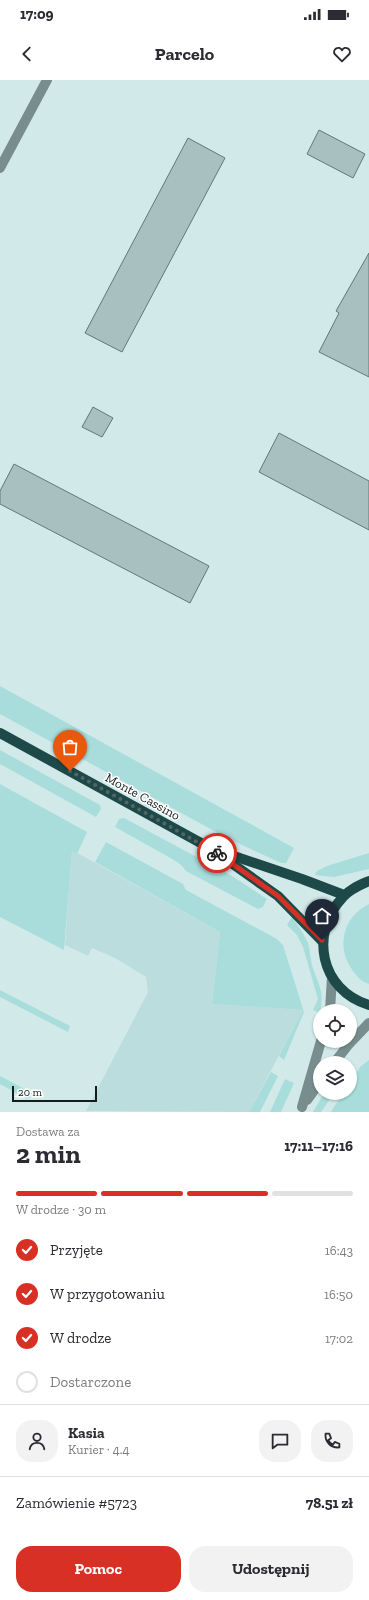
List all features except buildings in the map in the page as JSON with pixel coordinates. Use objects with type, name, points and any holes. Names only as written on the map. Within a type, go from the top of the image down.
[{"type":"main road","name":"Monte Cassino","points":[[0,733],[210,848],[278,896],[322,940]]},
{"type":"main road","name":"Monte Cassino","points":[[210,848],[302,878],[344,895]]},
{"type":"main road","points":[[369,882],[358,886],[344,895],[333,908],[326,924],[322,940],[326,966],[332,977],[342,989],[354,999],[369,1005]]},
{"type":"street","points":[[0,168],[47,80]]},
{"type":"street","points":[[330,1004],[332,977]]},
{"type":"street","points":[[340,1056],[369,1023]]},
{"type":"street","points":[[301,1109],[319,1048]]},
{"type":"street","points":[[301,1109],[313,1092]]},
{"type":"shaded area","points":[[0,686],[294,848],[286,863],[281,863],[229,839],[0,714]]},
{"type":"shaded area","points":[[0,750],[100,805],[101,809],[96,817],[0,764]]},
{"type":"shaded area","points":[[0,784],[87,832],[77,854],[72,851],[64,950],[0,917]]},
{"type":"shaded area","points":[[124,818],[232,876],[267,899],[263,907],[258,909],[186,871],[174,860],[115,827],[119,819]]},
{"type":"shaded area","points":[[106,842],[183,884],[186,890],[277,939],[283,945],[304,1012],[284,1060],[279,1056],[303,1010],[212,1004],[220,932],[95,862]]},
{"type":"shaded area","points":[[72,850],[220,932],[212,1004],[303,1010],[249,1112],[86,1111],[148,992],[146,977],[115,958],[92,948],[88,956],[65,945]]},
{"type":"shaded area","points":[[369,853],[369,869],[334,877],[315,875],[317,871],[327,866]]},
{"type":"shaded area","points":[[369,904],[369,984],[359,978],[351,968],[346,959],[344,941],[348,923],[360,909]]},
{"type":"shaded area","points":[[292,917],[308,943],[312,965],[320,988],[322,998],[321,1004],[316,1004],[318,999],[303,947],[297,935],[287,925]]},
{"type":"shaded area","points":[[0,990],[70,1026],[68,1032],[0,997]]},
{"type":"shaded area","points":[[369,1060],[369,1112],[331,1112],[339,1100],[357,1100],[357,1072],[360,1067]]},
{"type":"shaded area","points":[[271,1072],[278,1076],[260,1112],[249,1112]]},
{"type":"shaded area","points":[[0,1076],[34,1094],[27,1099],[0,1084]]},
{"type":"shaded area","points":[[285,1079],[294,1083],[281,1112],[270,1112]]},
{"type":"shaded area","points":[[320,1100],[329,1100],[321,1112],[313,1112]]},
{"type":"way so far","points":[[70,771],[217,853]]},
{"type":"route","points":[[217,853],[278,896],[322,940]]}]
